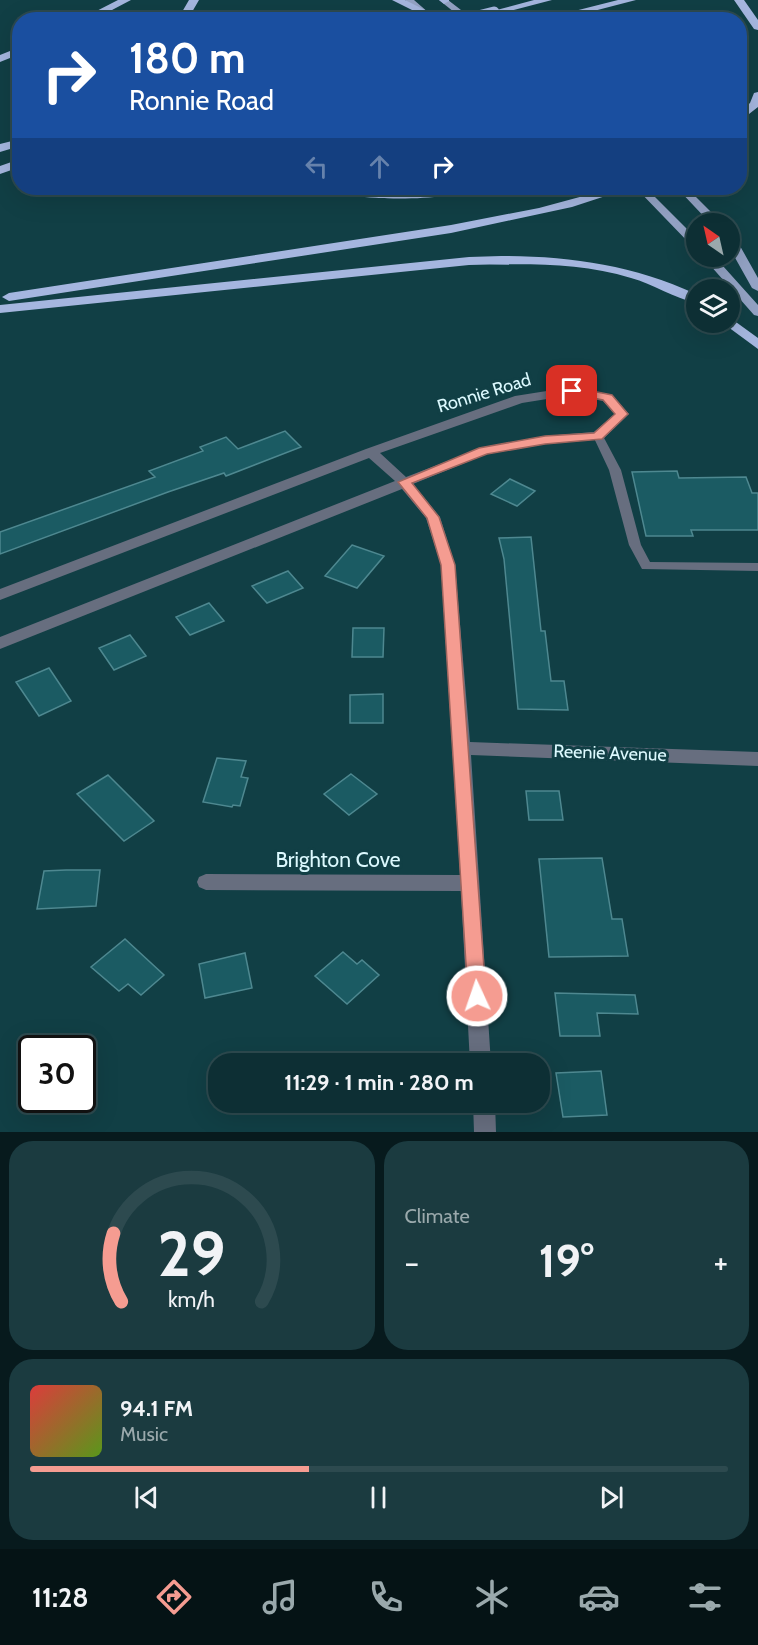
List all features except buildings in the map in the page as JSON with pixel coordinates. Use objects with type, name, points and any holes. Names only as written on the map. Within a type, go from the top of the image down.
[{"type":"highway","points":[[101,12],[126,0]]},
{"type":"highway","points":[[398,0],[422,11]]},
{"type":"highway","points":[[508,9],[532,0]]},
{"type":"highway","points":[[494,12],[547,0]]},
{"type":"highway","points":[[579,12],[631,0]]},
{"type":"highway","points":[[739,0],[758,27]]},
{"type":"highway","points":[[747,111],[755,104],[758,95]]},
{"type":"highway","points":[[0,298],[483,224],[602,195]]},
{"type":"highway","points":[[0,309],[469,261],[542,259],[601,264],[659,281],[686,294]]},
{"type":"highway","points":[[740,330],[758,345]]},
{"type":"main road","points":[[409,0],[422,11]]},
{"type":"main road","points":[[444,0],[460,12]]},
{"type":"main road","points":[[648,195],[686,234]]},
{"type":"main road","points":[[689,195],[707,213]]},
{"type":"main road","points":[[740,256],[758,288]]},
{"type":"main road","points":[[717,267],[758,312]]},
{"type":"street","name":"Ronnie Road","points":[[0,595],[371,452],[520,399],[572,391],[607,398],[622,414],[598,436]]},
{"type":"street","points":[[0,644],[484,451],[545,440],[598,436]]},
{"type":"street","points":[[371,452],[404,482],[433,517],[448,565],[462,748],[480,1053]]},
{"type":"street","name":"Reenie Avenue","points":[[462,748],[758,759]]},
{"type":"street","name":"Brighton Cove","points":[[206,882],[470,883]]},
{"type":"street","points":[[484,1113],[485,1132]]},
{"type":"lane","points":[[598,436],[615,470],[635,545],[646,566],[758,567]]},
{"type":"route","points":[[477,996],[448,565],[433,517],[404,482],[484,451],[545,440],[598,436],[622,414],[607,398],[572,391]]}]
